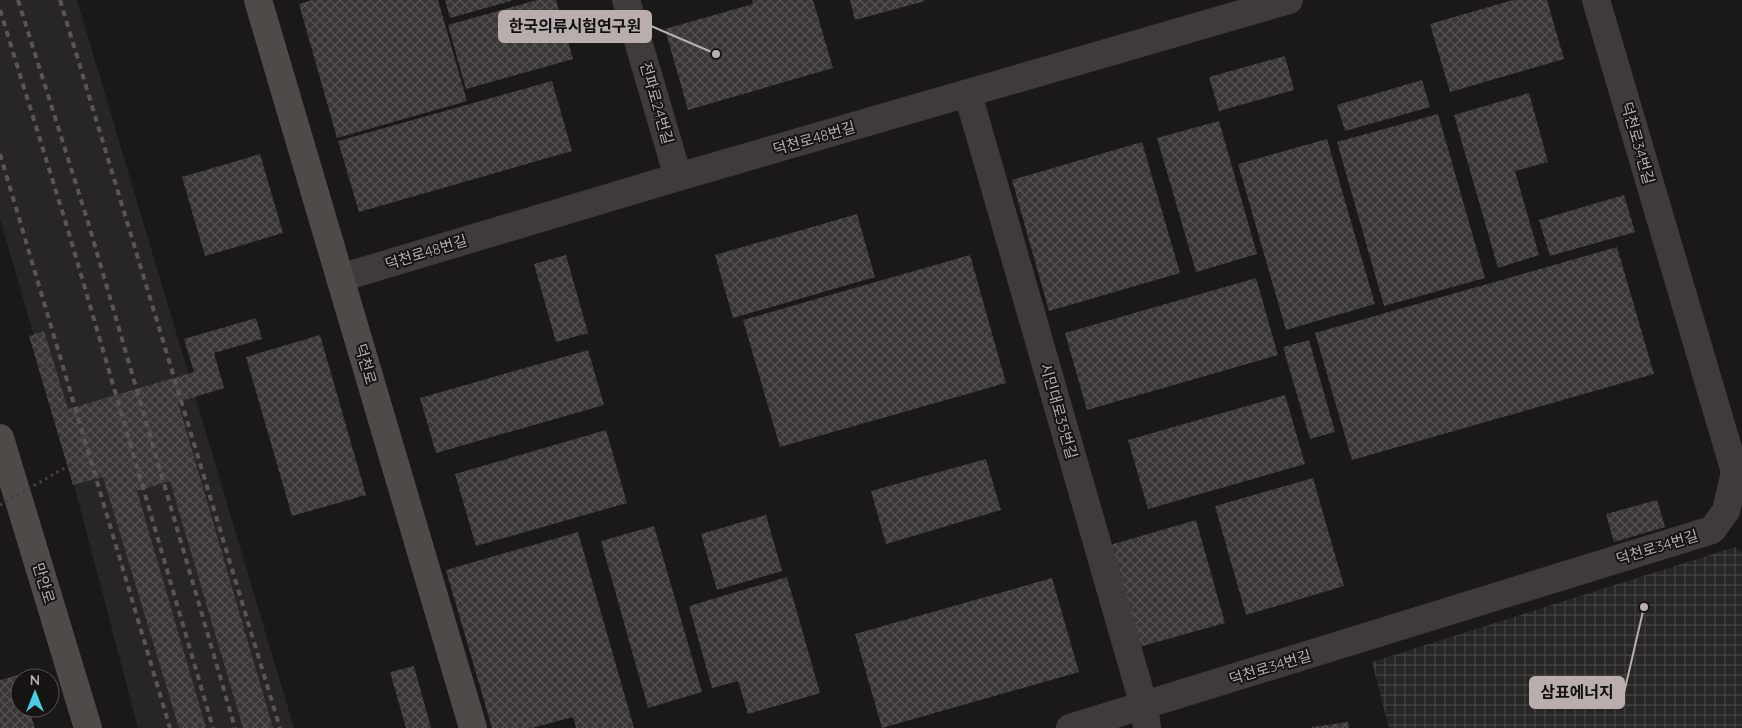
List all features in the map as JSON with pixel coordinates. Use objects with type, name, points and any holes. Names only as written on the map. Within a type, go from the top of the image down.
[{"type":"street","name":"덕천로","points":[[258,0],[473,728]]},
{"type":"street","name":"전파로24번길","points":[[626,0],[678,177]]},
{"type":"street","name":"덕천로48번길","points":[[340,278],[678,177],[1289,0]]},
{"type":"street","name":"덕천로34번길","points":[[1070,728],[1146,717],[1712,530],[1734,515],[1736,472],[1596,0]]},
{"type":"street","name":"시민대로35번길","points":[[968,94],[1146,717]]},
{"type":"street","name":"만안로","points":[[0,438],[88,728]]},
{"type":"path","points":[[36,334],[59,411]]},
{"type":"path","points":[[0,506],[68,466]]},
{"type":"shaded area","points":[[0,0],[77,0],[294,728],[138,728],[43,367],[0,219]]},
{"type":"shaded area","points":[[1735,547],[1742,552],[1742,728],[1389,728],[1372,662]]},
{"type":"building","points":[[312,0],[438,0],[467,101],[337,138],[299,4]]},
{"type":"building","points":[[445,0],[511,0],[511,1],[450,18]]},
{"type":"building","points":[[537,0],[556,0],[573,59],[466,89],[448,25]]},
{"type":"building","points":[[752,0],[813,0],[833,68],[688,110],[665,29],[753,4]]},
{"type":"building","points":[[850,0],[925,0],[925,1],[855,20]]},
{"type":"building","points":[[1513,0],[1547,0],[1564,59],[1450,92],[1430,24]]},
{"type":"building","points":[[1285,56],[1294,90],[1219,111],[1209,77]]},
{"type":"building","points":[[1422,80],[1430,107],[1345,131],[1337,105]]},
{"type":"building","points":[[552,81],[572,151],[359,212],[338,141]]},
{"type":"building","points":[[1529,93],[1548,162],[1515,171],[1539,255],[1498,268],[1454,115]]},
{"type":"building","points":[[1438,114],[1485,278],[1384,306],[1337,142]]},
{"type":"building","points":[[1219,121],[1257,254],[1196,272],[1157,138]]},
{"type":"building","points":[[1327,139],[1375,304],[1286,330],[1238,164]]},
{"type":"building","points":[[1142,142],[1180,273],[1049,311],[1012,180]]},
{"type":"building","points":[[260,154],[283,233],[205,256],[182,177]]},
{"type":"building","points":[[1624,195],[1635,232],[1550,256],[1539,220]]},
{"type":"building","points":[[857,214],[875,277],[733,318],[715,255]]},
{"type":"building","points":[[1617,247],[1654,374],[1352,460],[1315,333]]},
{"type":"building","points":[[566,255],[588,333],[556,342],[534,264]]},
{"type":"building","points":[[970,255],[1006,383],[780,447],[743,320]]},
{"type":"building","points":[[1256,278],[1278,355],[1087,410],[1065,333]]},
{"type":"building","points":[[256,318],[262,339],[214,353],[224,388],[178,402],[273,728],[243,728],[170,481],[137,491],[206,728],[179,728],[103,477],[73,485],[29,336],[44,331],[68,409],[194,372],[184,339]]},
{"type":"building","points":[[320,335],[366,495],[292,516],[246,357]]},
{"type":"building","points":[[1309,340],[1335,432],[1310,439],[1283,347]]},
{"type":"building","points":[[588,350],[604,405],[436,453],[420,398]]},
{"type":"building","points":[[1285,395],[1305,464],[1148,509],[1128,440]]},
{"type":"building","points":[[606,430],[627,503],[476,546],[455,474]]},
{"type":"building","points":[[986,459],[1001,510],[886,544],[871,491]]},
{"type":"building","points":[[1313,478],[1344,586],[1246,615],[1215,506]]},
{"type":"building","points":[[1657,500],[1665,527],[1614,542],[1606,514]]},
{"type":"building","points":[[766,515],[782,571],[717,590],[701,534]]},
{"type":"building","points":[[1196,520],[1225,623],[1139,647],[1110,545]]},
{"type":"building","points":[[654,526],[702,692],[648,708],[601,541]]},
{"type":"building","points":[[578,532],[634,728],[576,728],[573,717],[532,728],[492,728],[446,570]]},
{"type":"building","points":[[787,577],[820,693],[748,714],[738,681],[712,688],[689,606]]},
{"type":"building","points":[[1052,578],[1079,672],[882,728],[855,634]]},
{"type":"building","points":[[414,666],[431,728],[406,728],[390,672]]},
{"type":"building","points":[[10,677],[10,718],[32,718],[35,728],[0,728],[0,680]]},
{"type":"building","points":[[1348,722],[1349,728],[1312,728],[1312,727]]},
{"type":"railway","points":[[18,0],[88,222],[235,728]]},
{"type":"railway","points":[[60,0],[280,728]]},
{"type":"railway","points":[[0,10],[68,230],[213,728]]},
{"type":"railway","points":[[0,154],[170,728]]},
{"type":"place","name":"한국의류시험연구원","points":[[716,54]]},
{"type":"place","name":"삼표에너지","points":[[1644,607]]}]
